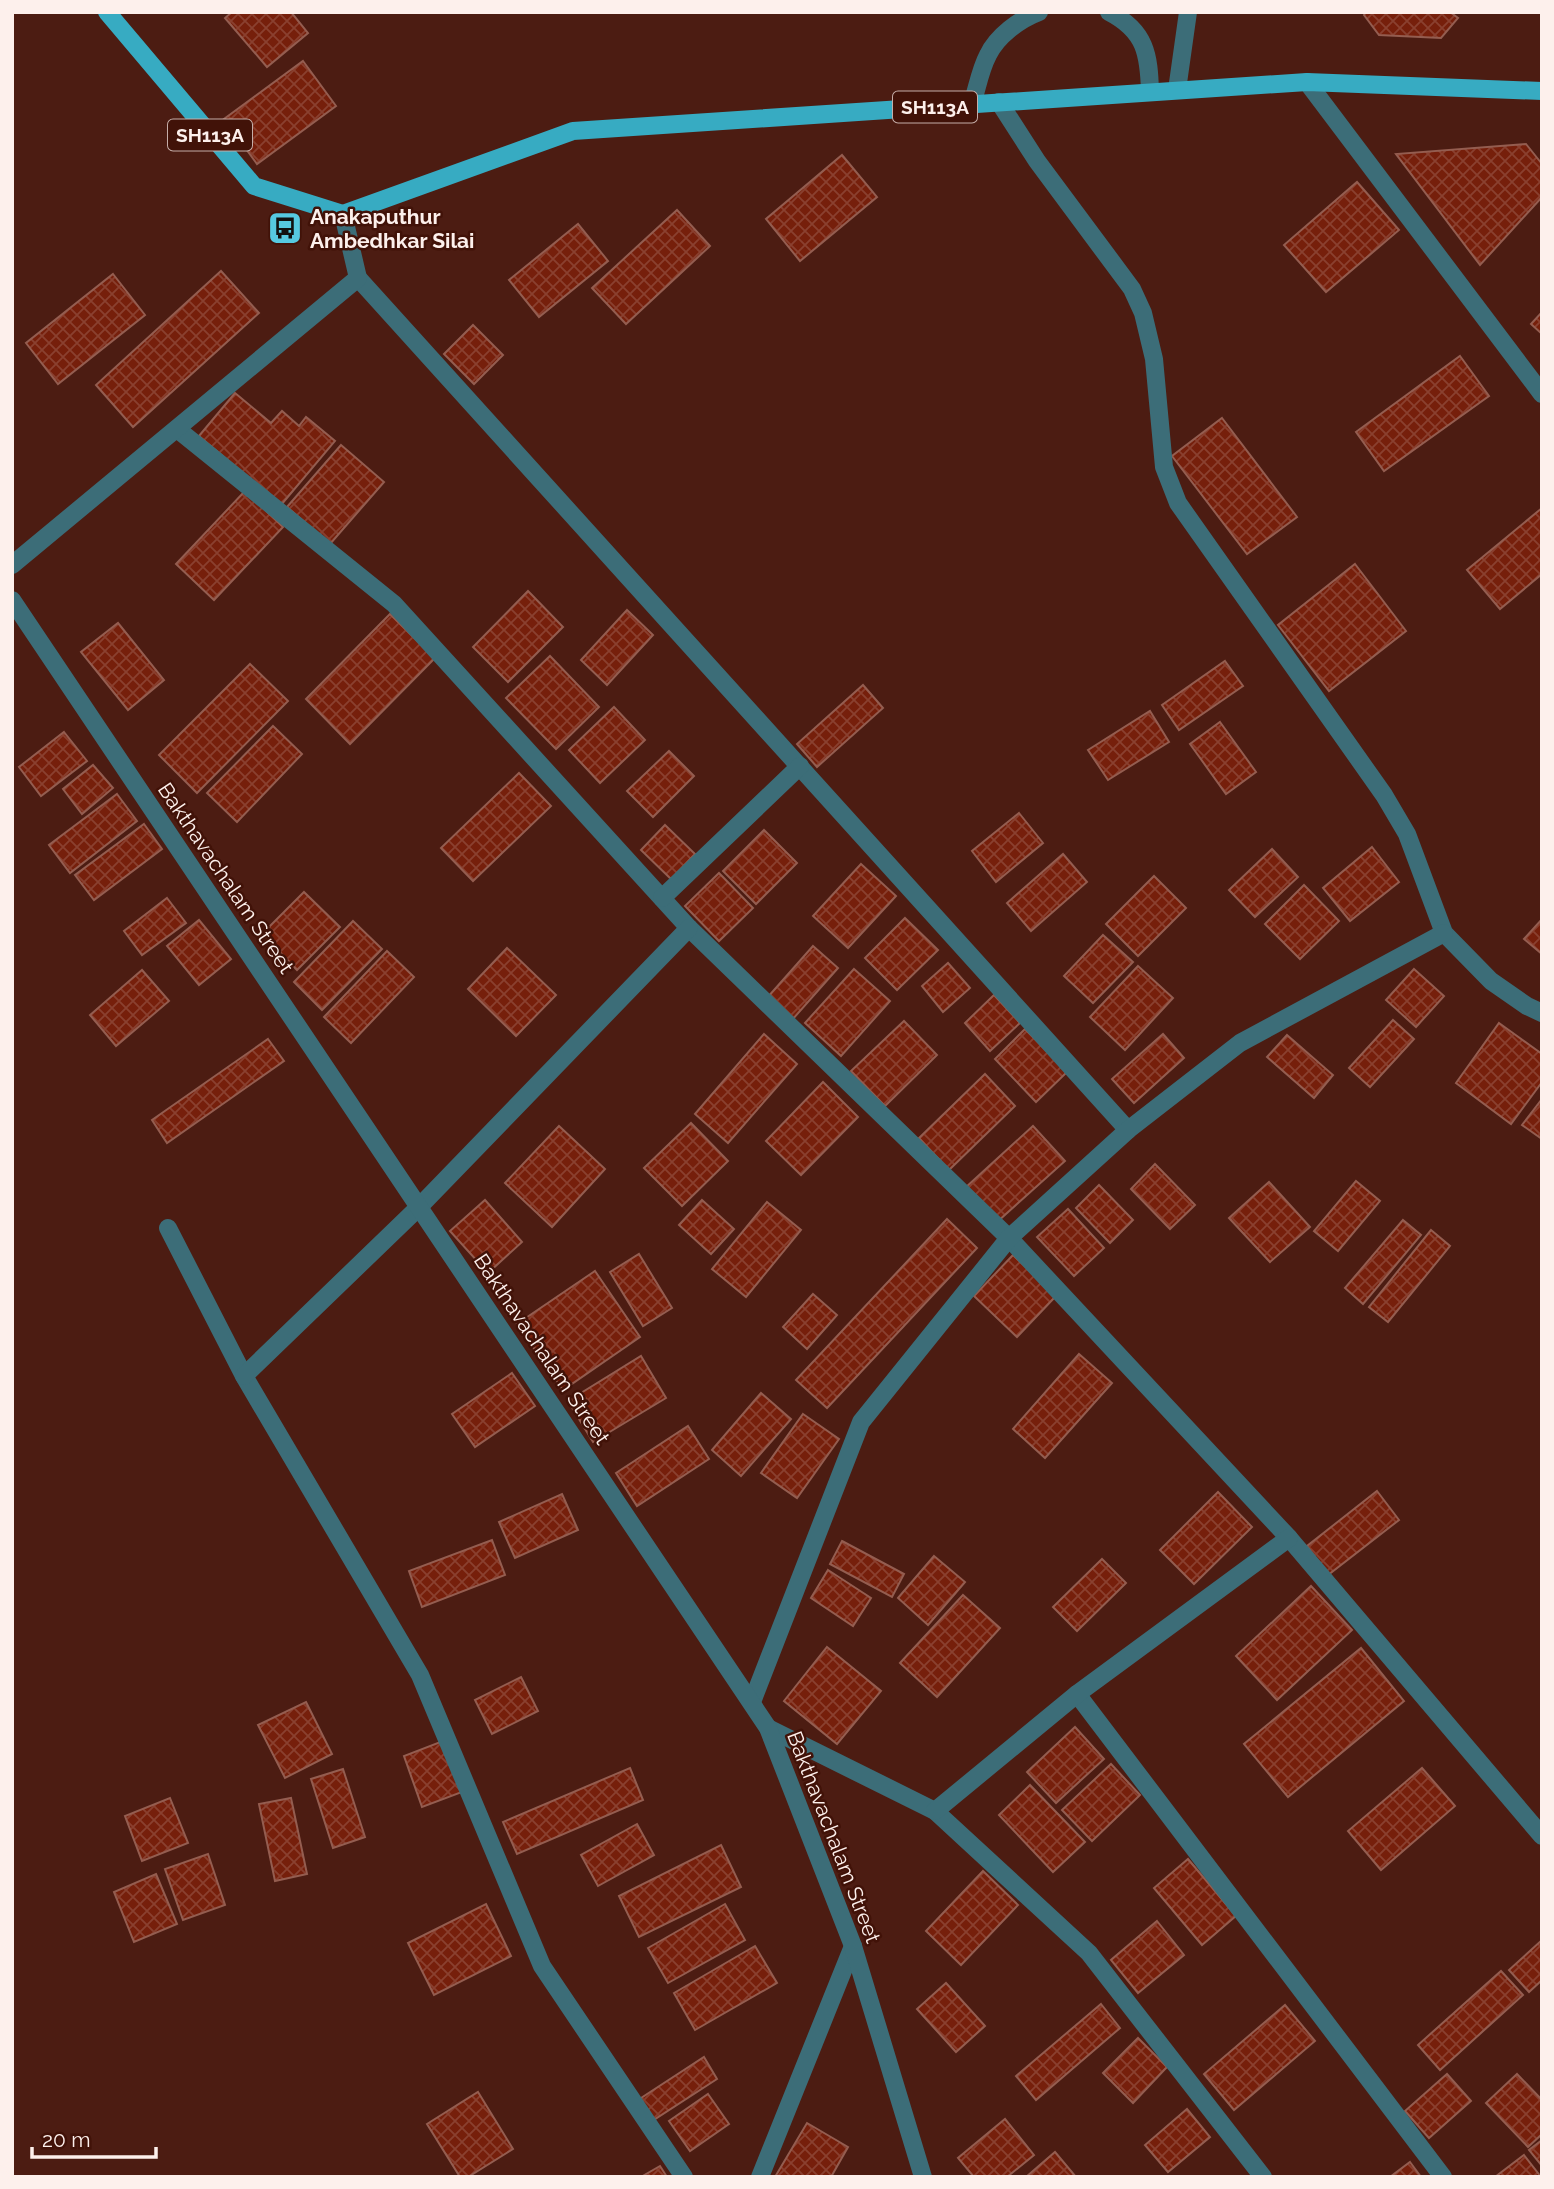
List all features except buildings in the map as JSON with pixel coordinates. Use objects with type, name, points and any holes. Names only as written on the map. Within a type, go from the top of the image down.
[{"type":"main road","name":"SH113A","points":[[107,12],[254,187],[342,214],[573,131],[1307,82],[1542,91]]},
{"type":"street","points":[[972,104],[988,54],[1007,32],[1028,16],[1039,12]]},
{"type":"street","points":[[1109,12],[1119,17],[1140,36],[1150,62],[1150,92]]},
{"type":"street","points":[[1177,90],[1188,12]]},
{"type":"street","points":[[1307,82],[1542,394]]},
{"type":"street","points":[[999,102],[1013,128],[1132,289],[1143,313],[1154,359],[1164,467],[1178,503],[1384,795],[1407,834],[1444,933],[1491,982],[1542,1013]]},
{"type":"street","points":[[342,214],[358,278],[1128,1130]]},
{"type":"street","points":[[12,565],[358,278]]},
{"type":"street","points":[[177,429],[394,604],[689,928],[1009,1238],[1289,1538],[1542,1836]]},
{"type":"street","name":"Bakthavachalam Street","points":[[12,600],[768,1728],[853,1946],[923,2177]]},
{"type":"street","points":[[662,898],[800,766]]},
{"type":"street","points":[[244,1376],[419,1207],[689,928]]},
{"type":"street","points":[[752,1702],[861,1422],[1009,1238],[1128,1130],[1240,1043],[1444,933]]},
{"type":"street","points":[[168,1228],[244,1376],[420,1675],[542,1966],[684,2177]]},
{"type":"street","points":[[935,1811],[1077,1694],[1289,1538]]},
{"type":"street","points":[[1077,1694],[1443,2177]]},
{"type":"street","points":[[768,1728],[935,1811],[1089,1953],[1263,2177]]},
{"type":"street","points":[[760,2177],[853,1946]]},
{"type":"place","name":"Anakaputhur Ambedhkar Silai","points":[[285,228]]}]
